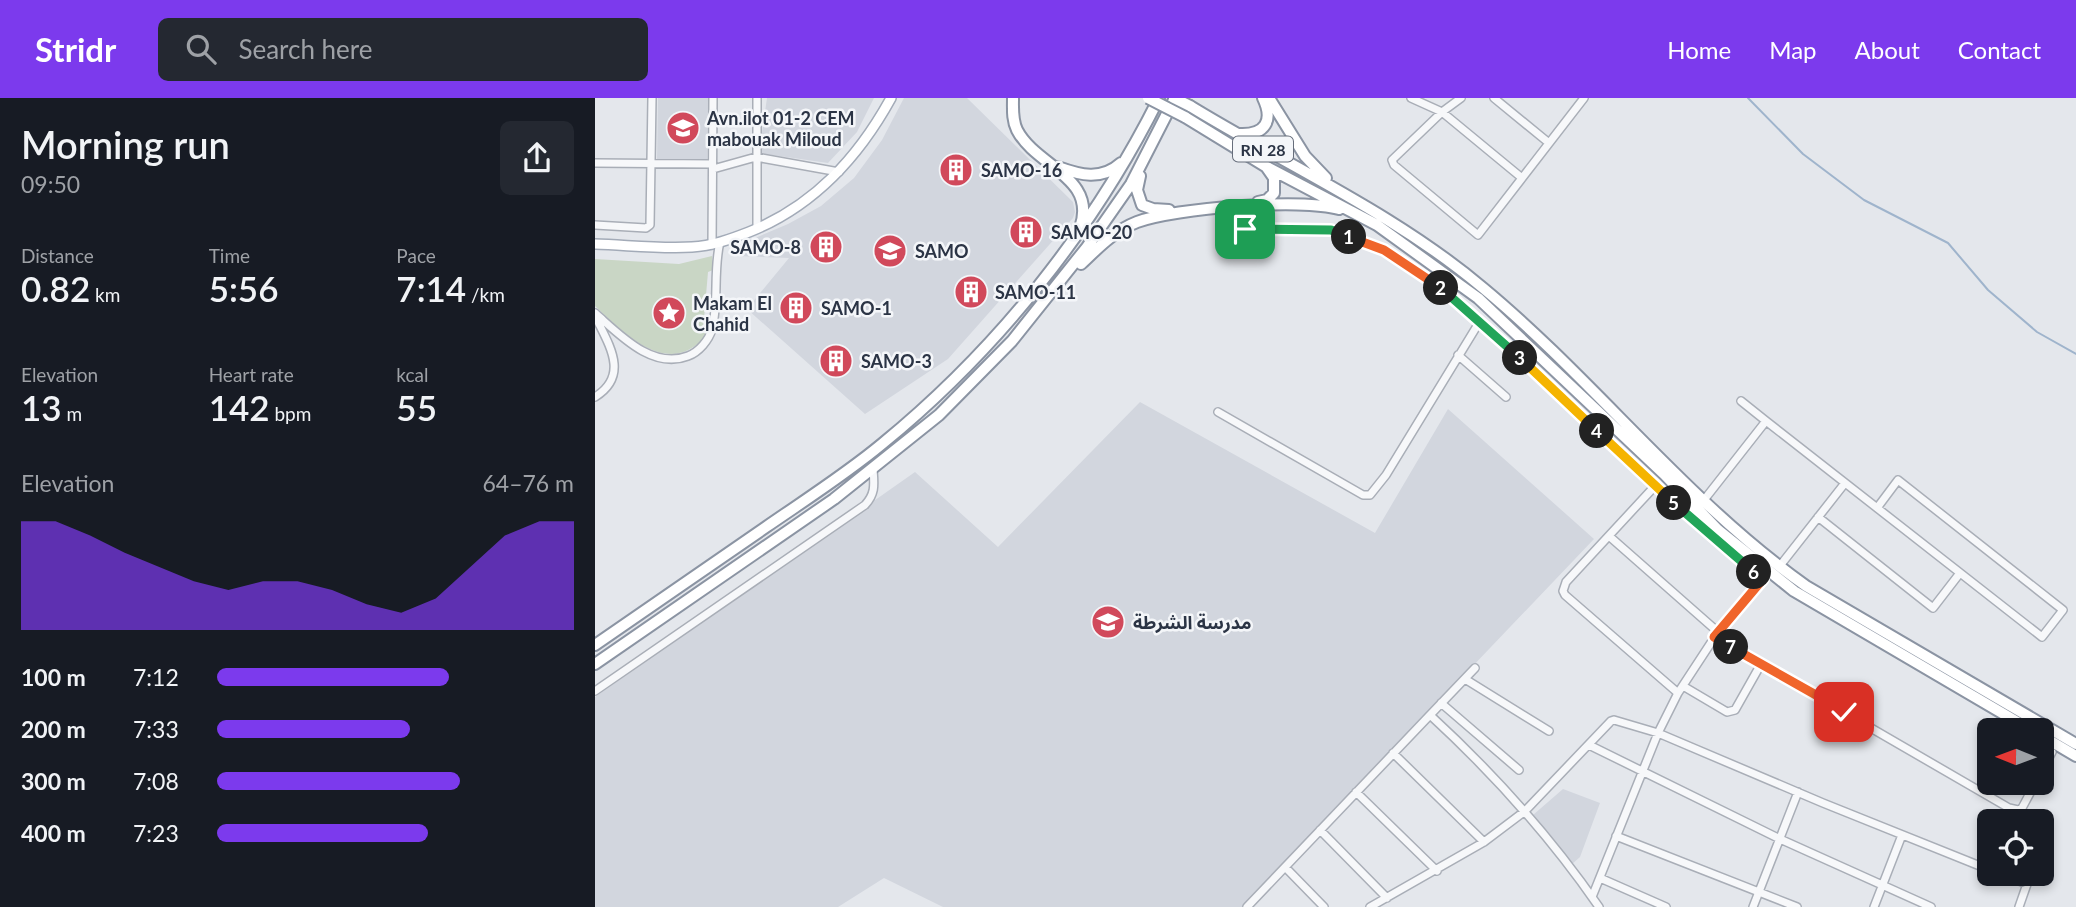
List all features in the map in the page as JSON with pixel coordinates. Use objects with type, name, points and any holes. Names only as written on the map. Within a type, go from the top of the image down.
[{"type":"highway","points":[[1148,98],[1185,117],[1265,166],[1359,215]]},
{"type":"highway","points":[[595,645],[849,469],[895,433],[957,377],[1028,298],[1079,234],[1113,183],[1159,98]]},
{"type":"highway","points":[[595,664],[750,558],[873,469],[939,415],[1012,341],[1058,284],[1131,184],[1175,98]]},
{"type":"highway","name":"RN 28","points":[[1175,98],[1338,188],[1412,235],[1482,287],[1526,326],[1704,500],[1770,573],[1806,586],[2076,744]]},
{"type":"highway","points":[[1236,134],[1256,133],[1264,127],[1268,113],[1263,98]]},
{"type":"highway","points":[[1269,98],[1305,156],[1338,188]]},
{"type":"highway","points":[[1014,100],[1013,119],[1023,138],[1073,184],[1083,200],[1084,216],[1079,234]]},
{"type":"highway","points":[[1151,144],[1137,190],[1142,205],[1153,209],[1169,210],[1267,200],[1274,193],[1275,182],[1265,166]]},
{"type":"highway","points":[[1052,165],[1081,174],[1100,175],[1112,171],[1130,154]]},
{"type":"highway","points":[[1058,284],[1096,248],[1137,222],[1186,212],[1295,204],[1329,206],[1359,215]]},
{"type":"highway","name":"RN 28","points":[[1359,215],[1400,240],[1478,298],[1654,464],[1718,530],[1770,573],[1794,591],[2011,718]]},
{"type":"highway","points":[[2055,744],[2076,756]]},
{"type":"main road","points":[[595,244],[693,247],[716,243],[757,229],[794,209],[840,173],[866,140],[891,98]]},
{"type":"street","points":[[595,225],[646,228],[650,225],[652,98]]},
{"type":"street","points":[[595,315],[629,343],[668,359],[692,355],[699,350],[712,329],[717,252],[712,167],[713,98]]},
{"type":"street","points":[[757,98],[757,229]]},
{"type":"street","points":[[1412,98],[1442,113],[1522,178]]},
{"type":"street","points":[[1461,98],[1392,160],[1478,234],[1581,101],[1571,98]]},
{"type":"street","points":[[1494,98],[1549,143]]},
{"type":"street","points":[[595,163],[712,167],[756,158],[840,173]]},
{"type":"street","points":[[1236,208],[1245,229],[1331,230],[1384,250],[1438,285],[1480,321],[1655,486],[1770,573]]},
{"type":"street","points":[[595,315],[613,354],[614,366],[613,380],[607,389],[595,397]]},
{"type":"street","points":[[1218,412],[1363,495],[1370,495],[1386,475],[1480,321]]},
{"type":"street","points":[[1458,355],[1506,397]]},
{"type":"street","points":[[1741,401],[1845,483],[2042,637],[2063,610],[1898,481],[1877,508]]},
{"type":"street","points":[[1704,500],[1766,421]]},
{"type":"street","points":[[595,691],[865,505],[872,497],[874,488],[873,469]]},
{"type":"street","points":[[1592,897],[1641,772],[1680,689],[1716,634],[1845,483]]},
{"type":"street","points":[[1655,486],[1566,582],[1563,591],[1565,595],[1680,689],[1727,712],[1735,710],[1761,664]]},
{"type":"street","points":[[1818,517],[1933,608],[1960,573]]},
{"type":"street","points":[[1609,536],[1716,634],[1761,664],[1977,789]]},
{"type":"street","points":[[1247,907],[1475,668]]},
{"type":"street","points":[[1465,679],[1549,731]]},
{"type":"street","points":[[1441,703],[1519,769]]},
{"type":"street","points":[[1430,715],[1475,756],[1525,811],[1599,907]]},
{"type":"street","points":[[1370,907],[1484,842],[1525,811],[1611,721],[1658,733],[1977,865]]},
{"type":"street","points":[[1589,746],[1780,839],[1931,907]]},
{"type":"street","points":[[1393,753],[1484,842]]},
{"type":"street","points":[[1356,792],[1437,871]]},
{"type":"street","points":[[1753,907],[1798,792]]},
{"type":"street","points":[[1987,795],[2018,810],[2029,795]]},
{"type":"street","points":[[1320,830],[1387,898]]},
{"type":"street","points":[[1874,907],[1902,835]]},
{"type":"street","points":[[1616,836],[1797,907]]},
{"type":"street","points":[[1285,867],[1324,907]]},
{"type":"street","points":[[1600,878],[1666,907]]},
{"type":"street","points":[[2019,907],[2026,886]]},
{"type":"street","points":[[1639,907],[1643,897]]},
{"type":"shaded area","name":"Avn.ilot 01-2 CEM mabouak Miloud","points":[[658,98],[708,98],[707,161],[657,159]]},
{"type":"shaded area","points":[[767,98],[874,98],[857,132],[828,163],[759,153]]},
{"type":"shaded area","name":"SAMO","points":[[904,98],[967,98],[1073,202],[1075,212],[1073,218],[948,359],[865,414],[747,309],[789,258],[736,256],[736,246],[788,224],[821,206],[854,178],[882,140]]},
{"type":"shaded area","name":"مدرسة الشرطة","points":[[1140,402],[1375,533],[1448,409],[1594,539],[1243,907],[943,907],[884,878],[838,907],[595,907],[595,697],[915,472],[998,547]]},
{"type":"shaded area","points":[[1563,789],[1600,803],[1580,857],[1571,865],[1533,815]]},
{"type":"green space","points":[[712,256],[713,270],[708,272],[703,330],[708,334],[693,347],[678,353],[664,353],[649,348],[621,330],[595,306],[595,259],[679,264]]},
{"type":"waterway","points":[[1748,98],[1803,154],[1864,200],[1948,243],[1988,290],[2037,332],[2076,354]]},
{"type":"place","name":"Avn.ilot 01-2 CEM mabouak Miloud","points":[[683,128]]},
{"type":"place","name":"SAMO-16","points":[[956,170]]},
{"type":"place","name":"SAMO-20","points":[[1026,232]]},
{"type":"place","name":"SAMO-8","points":[[826,247]]},
{"type":"place","name":"SAMO","points":[[890,251]]},
{"type":"place","name":"SAMO-11","points":[[971,292]]},
{"type":"place","name":"SAMO-1","points":[[796,308]]},
{"type":"place","name":"Makam El Chahid","points":[[669,313]]},
{"type":"place","name":"SAMO-3","points":[[836,361]]},
{"type":"place","name":"مدرسة الشرطة","points":[[1108,622]]},
{"type":"route","points":[[1245,229],[1331,230],[1384,250],[1438,285],[1480,321],[1655,486],[1763,579],[1714,637],[1844,712]]}]
